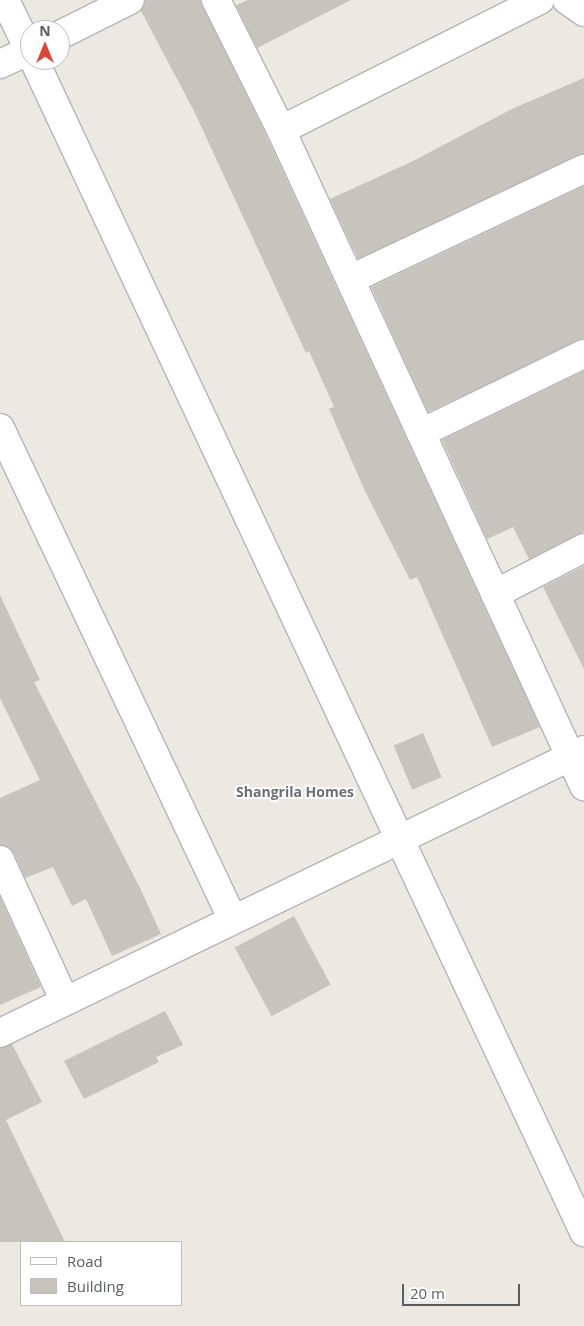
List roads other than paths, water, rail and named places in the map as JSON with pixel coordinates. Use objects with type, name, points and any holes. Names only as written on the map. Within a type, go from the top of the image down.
[{"type":"street","points":[[5,0],[20,31]]},
{"type":"street","points":[[70,30],[130,0]]},
{"type":"street","points":[[216,0],[281,130],[351,279],[495,594],[577,754],[584,786]]},
{"type":"street","points":[[281,130],[540,0]]},
{"type":"street","points":[[567,0],[584,12]]},
{"type":"street","points":[[0,64],[20,57]]},
{"type":"street","points":[[39,70],[584,1232]]},
{"type":"street","points":[[351,279],[584,169]]},
{"type":"street","points":[[421,433],[584,354]]},
{"type":"street","points":[[0,428],[233,920]]},
{"type":"street","points":[[495,594],[584,548]]},
{"type":"street","points":[[0,1033],[577,754]]},
{"type":"street","points":[[0,860],[65,1001]]},
{"type":"district","name":"Shangrila Homes","points":[[295,792]]}]
